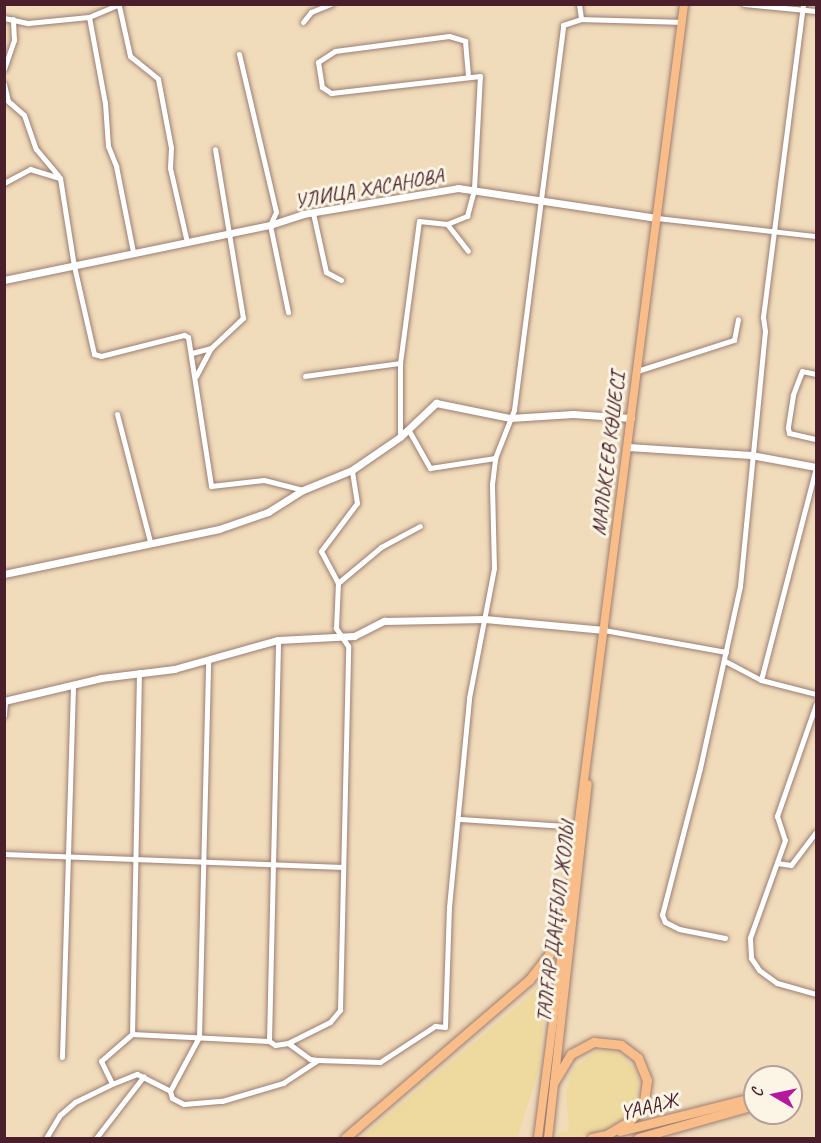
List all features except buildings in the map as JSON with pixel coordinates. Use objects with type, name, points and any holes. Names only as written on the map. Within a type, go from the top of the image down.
[{"type":"highway","points":[[345,1138],[530,980],[549,954],[567,908]]},
{"type":"highway","points":[[554,1082],[571,1054],[594,1042],[621,1045],[638,1059],[647,1080],[643,1108],[628,1122],[606,1135]]},
{"type":"highway","points":[[714,1112],[743,1101]]},
{"type":"highway","points":[[714,1112],[743,1107]]},
{"type":"highway","name":"ҮАААЖ","points":[[606,1135],[714,1112]]},
{"type":"highway","name":"ҮАААЖ","points":[[638,1138],[714,1112]]},
{"type":"main road","name":"МАЛЬКЕЕВ КӨШЕСІ","points":[[567,908],[684,4]]},
{"type":"main road","name":"ТАЛҒАР ДАҢҒЫЛ ЖОЛЫ","points":[[548,1138],[587,805],[593,709]]},
{"type":"main road","name":"ТАЛҒАР ДАҢҒЫЛ ЖОЛЫ","points":[[538,1135],[567,908]]},
{"type":"main road","name":"ҮАААЖ","points":[[592,1138],[606,1135]]},
{"type":"street","points":[[303,22],[311,12],[331,4]]},
{"type":"street","points":[[579,4],[581,19]]},
{"type":"street","points":[[744,4],[803,7],[816,11]]},
{"type":"street","points":[[4,18],[28,22],[89,17],[120,5],[130,56],[158,79],[171,148],[170,168],[187,242]]},
{"type":"street","points":[[725,938],[679,929],[665,922],[662,915],[725,661],[740,586],[751,455],[803,7]]},
{"type":"street","points":[[89,17],[105,103],[108,146],[116,166],[133,252]]},
{"type":"street","points":[[5,69],[14,40],[13,19]]},
{"type":"street","points":[[288,1043],[318,1060],[380,1062],[435,1026],[445,1027],[449,907],[469,698],[494,568],[495,458],[514,410],[532,293],[540,199],[563,25],[581,19],[682,22]]},
{"type":"street","points":[[400,437],[400,363],[419,221],[447,224],[467,216],[474,189],[480,76],[331,93],[322,87],[318,63],[335,51],[449,36],[465,41],[468,77]]},
{"type":"street","points":[[239,54],[276,212],[270,225],[288,312]]},
{"type":"street","points":[[4,84],[8,101],[24,115],[36,149],[60,177],[74,266],[94,354],[101,356],[184,335],[188,337],[211,486],[264,480],[303,490]]},
{"type":"street","points":[[195,376],[211,348],[243,318],[215,149]]},
{"type":"street","points":[[4,183],[30,169],[60,177]]},
{"type":"street","name":"УЛИЦА ХАСАНОВА","points":[[4,280],[418,192],[474,189],[657,218],[816,236]]},
{"type":"street","points":[[313,213],[326,272],[341,280]]},
{"type":"street","points":[[447,224],[468,251]]},
{"type":"street","points":[[638,371],[734,340],[738,319]]},
{"type":"street","points":[[192,353],[211,348]]},
{"type":"street","points":[[305,376],[400,363]]},
{"type":"street","points":[[816,374],[802,371],[793,395],[788,428],[789,433],[816,439]]},
{"type":"street","points":[[4,574],[219,529],[268,512],[303,490],[352,470],[400,437],[436,403],[510,418],[573,414],[631,418]]},
{"type":"street","points":[[117,414],[150,542]]},
{"type":"street","points":[[408,429],[430,468],[495,458]]},
{"type":"street","points":[[628,447],[751,455],[816,467],[761,680]]},
{"type":"street","points":[[328,638],[336,628],[338,583],[321,551],[357,503],[352,470]]},
{"type":"street","points":[[338,583],[381,547],[420,526]]},
{"type":"street","points":[[4,715],[5,701],[73,684],[139,672],[174,669],[278,640],[354,636],[384,621],[485,620],[604,630],[726,652]]},
{"type":"street","points":[[336,628],[348,646]]},
{"type":"street","points":[[112,1084],[101,1061],[132,1034],[269,1041],[275,1045],[288,1043],[330,1022],[340,1010],[348,646],[354,636]]},
{"type":"street","points":[[269,1041],[278,640]]},
{"type":"street","points":[[170,1091],[199,1037],[205,862],[208,659]]},
{"type":"street","points":[[725,661],[761,680],[816,694]]},
{"type":"street","points":[[132,1034],[139,672]]},
{"type":"street","points":[[62,1057],[73,684]]},
{"type":"street","points":[[816,704],[777,816],[785,840],[753,922],[751,958],[769,979],[816,994]]},
{"type":"street","points":[[459,819],[578,827]]},
{"type":"street","points":[[777,863],[791,865],[816,832]]},
{"type":"street","points":[[4,854],[343,867]]},
{"type":"street","points":[[46,1138],[60,1115],[75,1102],[137,1074],[170,1091],[172,1098],[184,1104],[222,1101],[283,1083],[318,1060]]},
{"type":"street","points":[[96,1138],[144,1076]]},
{"type":"sand","points":[[548,966],[539,1069],[517,1138],[361,1138],[518,1006],[535,990]]},
{"type":"sand","points":[[596,1051],[617,1052],[636,1070],[639,1082],[636,1104],[625,1117],[605,1130],[577,1138],[557,1138],[558,1133],[569,1131],[566,1092],[573,1069]]}]
